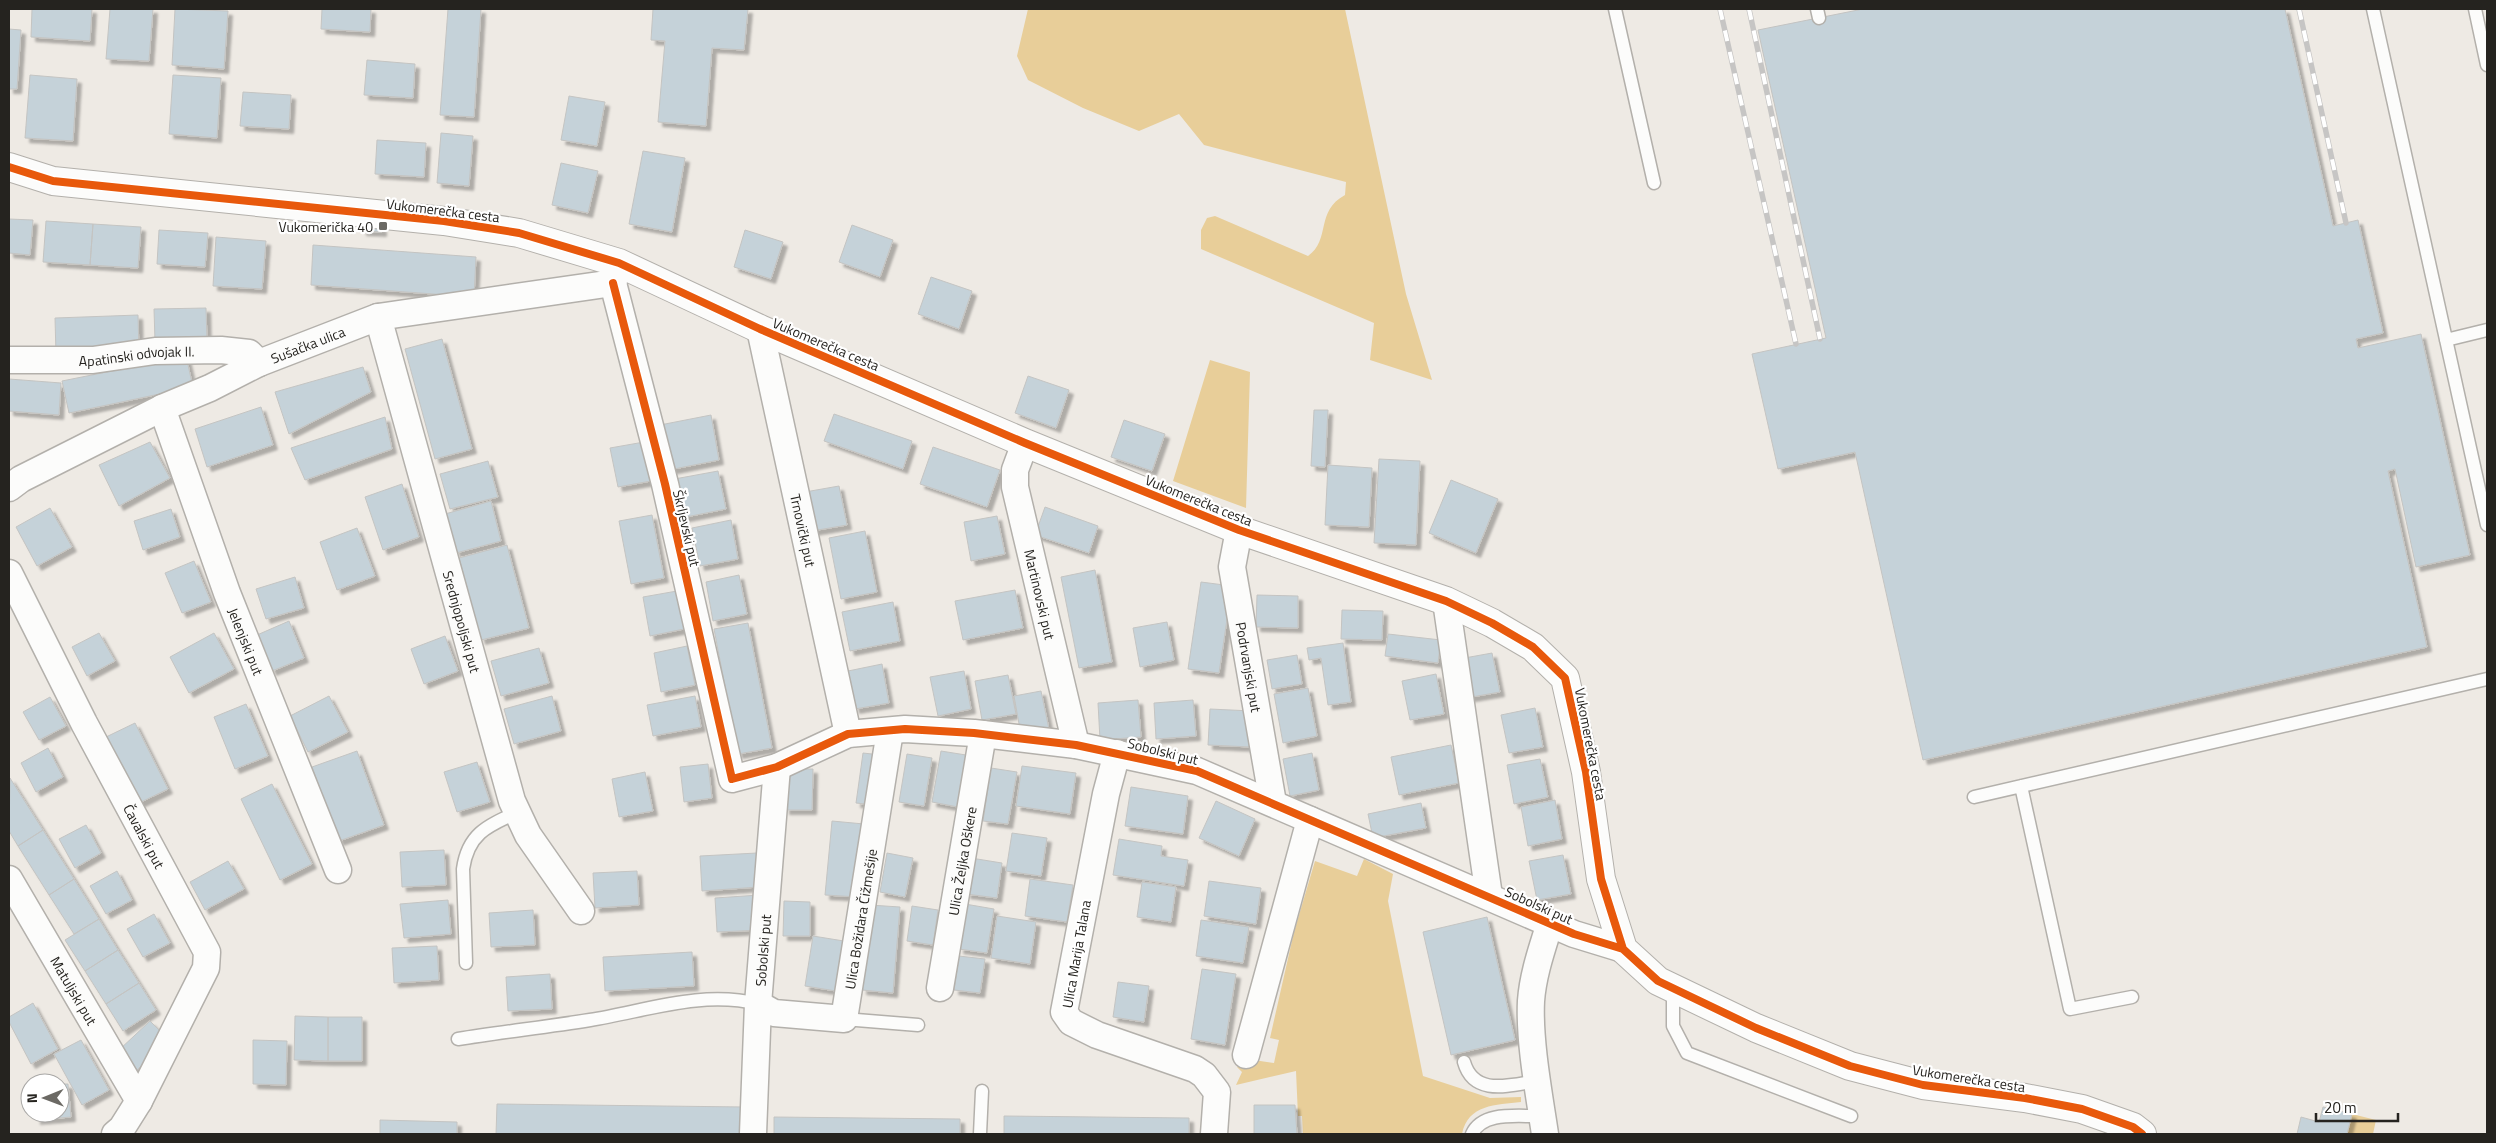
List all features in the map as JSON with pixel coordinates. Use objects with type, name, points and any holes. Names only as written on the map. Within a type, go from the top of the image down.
[{"type":"street","name":"Vukomerečka cesta","points":[[9,167],[53,181],[444,221],[519,233],[616,273],[760,328],[1025,443],[1239,530],[1446,601],[1492,622],[1533,647],[1565,678],[1586,772],[1601,879],[1623,949],[1658,981],[1756,1028],[1850,1066],[1923,1085],[2025,1098],[2082,1109],[2133,1126],[2142,1134]]},
{"type":"street","name":"Sušačka ulica","points":[[13,482],[162,408],[210,388],[259,363],[378,317],[616,273]]},
{"type":"street","name":"Škrljevski put","points":[[616,273],[732,779]]},
{"type":"street","name":"Srednjopoljski put","points":[[378,317],[516,812],[528,835],[581,910]]},
{"type":"street","name":"Trnovički put","points":[[760,328],[848,734]]},
{"type":"street","name":"Apatinski odvojak II.","points":[[9,360],[93,360],[155,352],[221,350],[249,353],[259,363]]},
{"type":"street","name":"Jelenjski put","points":[[162,408],[227,593],[338,870]]},
{"type":"street","name":"Martinovski put","points":[[1025,443],[1015,470],[1015,486],[1076,746]]},
{"type":"street","name":"Podrvanjski put","points":[[1239,530],[1232,568],[1273,804]]},
{"type":"street","name":"Čavalski put","points":[[9,573],[84,723],[207,952],[206,968],[139,1101],[122,1128],[115,1134]]},
{"type":"street","points":[[1446,601],[1488,896]]},
{"type":"street","name":"Sobolski put","points":[[732,779],[777,767],[848,734],[890,730],[983,734],[1117,753],[1197,771],[1550,923],[1623,949]]},
{"type":"street","name":"Ulica Božidara Čižmešije","points":[[844,1019],[890,730]]},
{"type":"street","name":"Ulica Željka Oškere","points":[[940,988],[983,734]]},
{"type":"street","name":"Ulica Marija Talana","points":[[1117,753],[1106,794],[1064,1012],[1071,1022],[1097,1035],[1195,1069],[1204,1075],[1217,1092],[1214,1134]]},
{"type":"street","name":"Sobolski put","points":[[753,1134],[758,1004],[777,767]]},
{"type":"street","points":[[1246,1055],[1310,820]]},
{"type":"street","name":"Matuljski put","points":[[9,879],[139,1101]]},
{"type":"street","name":"Sobolski put","points":[[1545,1130],[1537,1082],[1531,1002],[1536,968],[1550,923]]},
{"type":"street","points":[[758,1004],[774,1013],[844,1019]]},
{"type":"lane","points":[[1614,9],[1654,183]]},
{"type":"lane","points":[[2373,9],[2487,525]]},
{"type":"lane","points":[[2475,9],[2487,65]]},
{"type":"lane","points":[[2446,340],[2487,330]]},
{"type":"lane","points":[[1974,797],[2487,679]]},
{"type":"lane","points":[[2021,786],[2070,1009],[2132,996]]},
{"type":"lane","points":[[466,962],[464,869],[466,854],[474,838],[490,824],[516,812]]},
{"type":"lane","points":[[1673,988],[1673,1026],[1687,1053],[1851,1116]]},
{"type":"lane","points":[[458,1038],[590,1020],[704,998],[736,998],[758,1004]]},
{"type":"lane","points":[[844,1019],[918,1025]]},
{"type":"lane","points":[[1464,1062],[1471,1077],[1482,1085],[1495,1087],[1537,1082]]},
{"type":"lane","points":[[980,1134],[982,1090]]},
{"type":"lane","points":[[1472,1134],[1483,1122],[1495,1117],[1545,1130]]},
{"type":"shaded area","points":[[1028,9],[1345,9],[1406,294],[1432,380],[1370,360],[1374,323],[1201,249],[1201,230],[1207,218],[1215,216],[1308,256],[1319,242],[1330,209],[1345,195],[1346,182],[1204,145],[1179,114],[1139,131],[1083,108],[1028,80],[1017,56]]},
{"type":"shaded area","points":[[1210,360],[1250,372],[1246,508],[1173,481]]},
{"type":"shaded area","points":[[1364,859],[1393,874],[1388,901],[1423,1076],[1490,1098],[1521,1097],[1521,1102],[1493,1106],[1477,1111],[1465,1124],[1462,1134],[1303,1134],[1302,1116],[1298,1116],[1296,1071],[1236,1085],[1242,1072],[1237,1067],[1240,1065],[1240,1058],[1274,1063],[1279,1040],[1270,1038],[1294,932],[1315,861],[1357,876]]},
{"type":"shaded area","points":[[2352,1114],[2376,1120],[2373,1134],[2347,1134]]},
{"type":"building","points":[[32,9],[92,9],[90,41],[31,37]]},
{"type":"building","points":[[110,9],[153,9],[149,61],[106,59]]},
{"type":"building","points":[[175,9],[228,11],[224,69],[172,65]]},
{"type":"building","points":[[322,9],[371,9],[370,32],[321,29]]},
{"type":"building","points":[[448,9],[481,9],[474,117],[440,115]]},
{"type":"building","points":[[653,9],[748,9],[744,50],[712,48],[706,126],[658,122],[665,41],[651,40]]},
{"type":"building","points":[[1863,9],[2285,9],[2333,226],[2358,220],[2383,333],[2356,339],[2358,348],[2421,334],[2470,555],[2416,567],[2395,469],[2388,471],[2427,647],[1923,760],[1855,452],[1778,469],[1752,354],[1826,338],[1758,30]]},
{"type":"building","points":[[9,29],[21,30],[17,89],[9,89]]},
{"type":"building","points":[[367,60],[415,64],[413,98],[364,95]]},
{"type":"building","points":[[30,75],[77,79],[73,141],[25,138]]},
{"type":"building","points":[[173,75],[221,78],[217,138],[169,134]]},
{"type":"building","points":[[243,92],[291,95],[289,129],[240,126]]},
{"type":"building","points":[[569,96],[605,102],[597,146],[561,140]]},
{"type":"building","points":[[441,133],[473,136],[469,186],[437,183]]},
{"type":"building","points":[[377,140],[426,143],[424,177],[375,174]]},
{"type":"building","points":[[643,151],[685,158],[672,232],[629,224]]},
{"type":"building","points":[[561,163],[598,171],[588,213],[552,205]]},
{"type":"building","points":[[9,219],[33,220],[30,255],[9,253]]},
{"type":"building","points":[[46,221],[93,224],[90,265],[43,262]]},
{"type":"building","points":[[93,224],[141,227],[138,268],[90,265]]},
{"type":"building","points":[[852,225],[893,240],[880,277],[839,262]]},
{"type":"building","points":[[362,226],[382,227],[382,232],[362,231]]},
{"type":"building","points":[[159,230],[208,233],[205,267],[157,264]]},
{"type":"building","points":[[745,230],[783,242],[771,279],[734,267]]},
{"type":"building","points":[[216,237],[266,241],[262,289],[213,286]]},
{"type":"building","points":[[313,245],[476,257],[474,297],[311,285]]},
{"type":"building","points":[[931,277],[972,291],[959,329],[918,314]]},
{"type":"building","points":[[206,308],[207,341],[155,342],[154,309]]},
{"type":"building","points":[[138,315],[139,352],[56,355],[55,318]]},
{"type":"building","points":[[442,339],[472,449],[435,459],[405,349]]},
{"type":"building","points":[[186,356],[193,387],[69,413],[62,381]]},
{"type":"building","points":[[363,367],[371,392],[289,434],[275,392]]},
{"type":"building","points":[[1028,376],[1069,390],[1056,428],[1015,413]]},
{"type":"building","points":[[9,379],[61,383],[59,415],[9,411]]},
{"type":"building","points":[[261,407],[273,445],[207,467],[195,429]]},
{"type":"building","points":[[1314,410],[1328,410],[1325,467],[1311,466]]},
{"type":"building","points":[[834,414],[912,441],[903,469],[824,441]]},
{"type":"building","points":[[711,415],[719,460],[669,470],[660,425]]},
{"type":"building","points":[[385,417],[392,449],[305,480],[291,448]]},
{"type":"building","points":[[1124,420],[1165,434],[1152,471],[1111,457]]},
{"type":"building","points":[[150,442],[170,478],[119,506],[99,465]]},
{"type":"building","points":[[644,442],[651,481],[618,487],[610,448]]},
{"type":"building","points":[[933,447],[1000,470],[987,507],[920,484]]},
{"type":"building","points":[[1379,459],[1420,461],[1416,545],[1374,543]]},
{"type":"building","points":[[488,461],[498,497],[450,509],[440,474]]},
{"type":"building","points":[[1328,465],[1372,468],[1369,527],[1325,525]]},
{"type":"building","points":[[718,471],[726,509],[676,519],[669,480]]},
{"type":"building","points":[[1451,480],[1498,499],[1476,553],[1429,533]]},
{"type":"building","points":[[402,484],[419,537],[383,550],[365,497]]},
{"type":"building","points":[[839,486],[847,525],[812,531],[805,492]]},
{"type":"building","points":[[491,501],[501,541],[456,553],[445,514]]},
{"type":"building","points":[[1045,507],[1098,526],[1089,553],[1035,535]]},
{"type":"building","points":[[50,508],[72,547],[37,566],[16,527]]},
{"type":"building","points":[[171,509],[180,537],[143,550],[134,521]]},
{"type":"building","points":[[652,515],[664,578],[631,584],[619,521]]},
{"type":"building","points":[[997,516],[1005,554],[971,561],[964,522]]},
{"type":"building","points":[[731,520],[738,559],[700,566],[692,528]]},
{"type":"building","points":[[357,528],[375,576],[337,590],[320,542]]},
{"type":"building","points":[[865,531],[877,592],[841,599],[829,538]]},
{"type":"building","points":[[507,545],[529,628],[481,640],[459,558]]},
{"type":"building","points":[[194,561],[211,602],[182,613],[165,573]]},
{"type":"building","points":[[1095,570],[1112,662],[1079,668],[1061,577]]},
{"type":"building","points":[[739,575],[747,614],[713,621],[706,582]]},
{"type":"building","points":[[295,577],[304,608],[266,619],[256,589]]},
{"type":"building","points":[[1201,582],[1232,586],[1219,673],[1188,669]]},
{"type":"building","points":[[1015,590],[1023,628],[963,640],[955,601]]},
{"type":"building","points":[[677,591],[684,629],[650,636],[643,597]]},
{"type":"building","points":[[1257,595],[1298,596],[1298,628],[1256,627]]},
{"type":"building","points":[[893,602],[900,641],[850,651],[842,612]]},
{"type":"building","points":[[1342,610],[1383,611],[1382,640],[1341,639]]},
{"type":"building","points":[[289,621],[304,658],[272,671],[257,635]]},
{"type":"building","points":[[1167,622],[1174,660],[1140,667],[1133,628]]},
{"type":"building","points":[[748,623],[772,748],[738,754],[714,629]]},
{"type":"building","points":[[99,633],[115,661],[87,676],[72,647]]},
{"type":"building","points":[[214,633],[234,669],[189,693],[170,657]]},
{"type":"building","points":[[1388,634],[1441,640],[1438,663],[1385,656]]},
{"type":"building","points":[[445,636],[458,671],[424,684],[411,649]]},
{"type":"building","points":[[1343,643],[1351,702],[1328,705],[1321,658],[1309,660],[1307,648]]},
{"type":"building","points":[[687,646],[695,685],[661,692],[654,653]]},
{"type":"building","points":[[539,648],[549,683],[501,696],[491,661]]},
{"type":"building","points":[[1492,653],[1500,692],[1466,698],[1459,659]]},
{"type":"building","points":[[1297,655],[1302,684],[1272,689],[1267,660]]},
{"type":"building","points":[[882,664],[889,703],[855,709],[848,671]]},
{"type":"building","points":[[964,671],[971,709],[938,716],[930,677]]},
{"type":"building","points":[[1436,674],[1444,714],[1410,720],[1402,681]]},
{"type":"building","points":[[1008,675],[1016,714],[982,720],[975,681]]},
{"type":"building","points":[[1308,688],[1317,736],[1283,743],[1274,694]]},
{"type":"building","points":[[1041,691],[1049,729],[1021,735],[1014,696]]},
{"type":"building","points":[[329,696],[348,732],[308,752],[290,716]]},
{"type":"building","points":[[552,696],[561,731],[514,744],[504,709]]},
{"type":"building","points":[[695,696],[701,727],[653,736],[647,705]]},
{"type":"building","points":[[50,697],[66,726],[39,740],[23,712]]},
{"type":"building","points":[[1138,700],[1141,737],[1100,740],[1098,703]]},
{"type":"building","points":[[1193,700],[1196,736],[1156,739],[1154,703]]},
{"type":"building","points":[[246,704],[268,756],[235,769],[214,717]]},
{"type":"building","points":[[1535,708],[1543,747],[1509,753],[1501,715]]},
{"type":"building","points":[[1210,709],[1252,711],[1251,747],[1208,745]]},
{"type":"building","points":[[135,723],[168,789],[139,803],[106,737]]},
{"type":"building","points":[[1451,745],[1459,783],[1399,795],[1391,757]]},
{"type":"building","points":[[48,748],[63,777],[36,792],[21,763]]},
{"type":"building","points":[[357,751],[384,825],[339,841],[312,767]]},
{"type":"building","points":[[941,751],[966,755],[958,807],[932,802]]},
{"type":"building","points":[[863,753],[881,755],[874,805],[856,803]]},
{"type":"building","points":[[1312,753],[1319,790],[1290,796],[1283,759]]},
{"type":"building","points":[[907,754],[932,758],[924,806],[899,802]]},
{"type":"building","points":[[1540,759],[1548,797],[1514,804],[1507,765]]},
{"type":"building","points":[[477,762],[490,802],[457,812],[444,772]]},
{"type":"building","points":[[708,764],[712,798],[684,802],[680,767]]},
{"type":"building","points":[[1022,766],[1076,773],[1070,814],[1016,806]]},
{"type":"building","points":[[991,768],[1017,772],[1008,824],[983,821]]},
{"type":"building","points":[[786,769],[813,769],[812,810],[785,810]]},
{"type":"building","points":[[645,772],[653,811],[619,817],[612,779]]},
{"type":"building","points":[[10,778],[43,830],[18,846],[9,831]]},
{"type":"building","points":[[272,784],[312,864],[280,880],[241,799]]},
{"type":"building","points":[[1131,787],[1188,796],[1183,834],[1125,826]]},
{"type":"building","points":[[1555,800],[1562,839],[1528,846],[1521,807]]},
{"type":"building","points":[[1216,801],[1255,819],[1239,856],[1199,838]]},
{"type":"building","points":[[1421,803],[1426,828],[1373,838],[1368,814]]},
{"type":"building","points":[[832,821],[864,824],[858,897],[825,895]]},
{"type":"building","points":[[86,825],[101,853],[75,868],[59,839]]},
{"type":"building","points":[[43,830],[74,879],[49,895],[18,846]]},
{"type":"building","points":[[1012,833],[1047,838],[1041,876],[1006,871]]},
{"type":"building","points":[[1119,839],[1162,846],[1161,856],[1188,860],[1184,886],[1113,875]]},
{"type":"building","points":[[444,850],[446,885],[402,887],[400,852]]},
{"type":"building","points":[[757,853],[759,887],[702,891],[700,856]]},
{"type":"building","points":[[887,853],[913,858],[905,897],[880,892]]},
{"type":"building","points":[[1563,855],[1571,894],[1537,900],[1529,861]]},
{"type":"building","points":[[971,858],[1002,863],[997,898],[966,894]]},
{"type":"building","points":[[228,861],[244,889],[205,910],[190,882]]},
{"type":"building","points":[[117,871],[132,900],[106,914],[90,886]]},
{"type":"building","points":[[637,871],[639,905],[595,908],[593,873]]},
{"type":"building","points":[[74,879],[99,919],[74,934],[49,895]]},
{"type":"building","points":[[1030,879],[1073,885],[1067,922],[1025,916]]},
{"type":"building","points":[[1209,881],[1261,888],[1256,924],[1204,916]]},
{"type":"building","points":[[1142,882],[1176,887],[1171,922],[1137,917]]},
{"type":"building","points":[[759,895],[761,930],[717,932],[715,898]]},
{"type":"building","points":[[448,900],[451,934],[404,938],[400,904]]},
{"type":"building","points":[[784,901],[810,902],[810,936],[783,936]]},
{"type":"building","points":[[965,904],[994,909],[987,953],[959,949]]},
{"type":"building","points":[[870,905],[900,907],[893,993],[862,990]]},
{"type":"building","points":[[912,906],[938,910],[933,945],[907,941]]},
{"type":"building","points":[[533,910],[535,945],[491,947],[489,913]]},
{"type":"building","points":[[154,914],[170,943],[143,957],[127,929]]},
{"type":"building","points":[[997,916],[1036,922],[1030,964],[991,958]]},
{"type":"building","points":[[1487,917],[1515,1040],[1451,1055],[1423,932]]},
{"type":"building","points":[[99,919],[118,950],[85,971],[65,940]]},
{"type":"building","points":[[1201,920],[1249,927],[1243,963],[1196,956]]},
{"type":"building","points":[[813,936],[850,942],[842,992],[805,986]]},
{"type":"building","points":[[437,946],[439,980],[394,983],[392,948]]},
{"type":"building","points":[[118,950],[139,983],[106,1004],[85,971]]},
{"type":"building","points":[[692,952],[694,986],[605,991],[603,957]]},
{"type":"building","points":[[959,956],[985,959],[980,993],[954,990]]},
{"type":"building","points":[[1202,969],[1236,974],[1225,1045],[1191,1039]]},
{"type":"building","points":[[550,974],[552,1009],[508,1011],[506,977]]},
{"type":"building","points":[[1118,982],[1149,986],[1144,1022],[1113,1017]]},
{"type":"building","points":[[139,983],[156,1010],[123,1031],[106,1004]]},
{"type":"building","points":[[33,1003],[58,1049],[31,1064],[9,1022],[9,1017]]},
{"type":"building","points":[[295,1016],[328,1017],[328,1061],[294,1060]]},
{"type":"building","points":[[328,1017],[362,1017],[362,1061],[328,1061]]},
{"type":"building","points":[[150,1021],[169,1040],[137,1070],[119,1050]]},
{"type":"building","points":[[81,1040],[109,1090],[82,1105],[70,1083],[70,1073],[64,1073],[54,1054]]},
{"type":"building","points":[[253,1040],[287,1041],[286,1085],[253,1084]]},
{"type":"building","points":[[497,1104],[745,1107],[744,1134],[496,1134]]},
{"type":"building","points":[[1254,1105],[1295,1105],[1297,1134],[1254,1134]]},
{"type":"building","points":[[2323,1107],[2352,1114],[2347,1134],[2297,1134],[2301,1117],[2319,1122]]},
{"type":"building","points":[[1004,1116],[1189,1118],[1189,1134],[1004,1134]]},
{"type":"building","points":[[774,1117],[960,1119],[960,1134],[774,1134]]},
{"type":"building","points":[[380,1120],[457,1122],[457,1134],[380,1134]]},
{"type":"railway","points":[[1720,9],[1796,344]]},
{"type":"railway","points":[[1749,9],[1820,339]]},
{"type":"railway","points":[[2299,9],[2346,223]]},
{"type":"cycle path","points":[[9,167],[53,181],[444,221],[519,233],[619,263],[760,329],[1025,443],[1239,530],[1446,601],[1492,623],[1533,647],[1565,678],[1586,772],[1601,879],[1623,949],[1658,981],[1756,1028],[1850,1066],[1923,1085],[2025,1098],[2082,1109],[2133,1127],[2142,1134]]},
{"type":"cycle path","points":[[613,283],[665,484],[732,779],[777,767],[848,734],[905,729],[974,733],[1076,745],[1197,771],[1574,934],[1623,949]]},
{"type":"place","name":"Vukomerička 40","points":[[383,226]]}]
